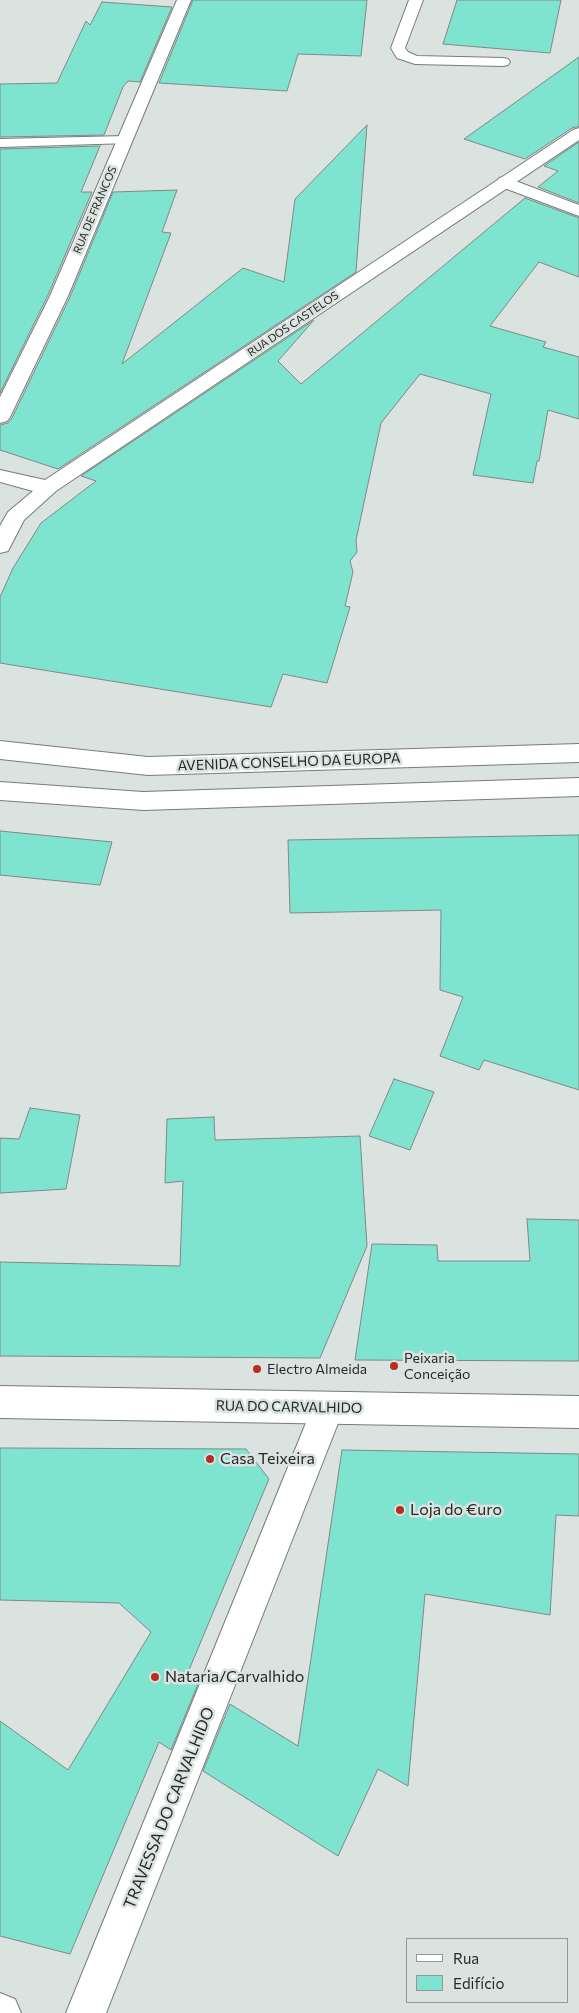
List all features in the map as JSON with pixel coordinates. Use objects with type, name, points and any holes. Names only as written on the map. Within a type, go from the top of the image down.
[{"type":"street","name":"RUA DE FRANCOS","points":[[0,417],[59,296],[184,0]]},
{"type":"street","points":[[416,0],[398,48],[402,55],[415,60],[503,62]]},
{"type":"street","name":"RUA DOS CASTELOS","points":[[8,512],[49,487],[579,133]]},
{"type":"street","points":[[505,182],[579,211]]},
{"type":"street","points":[[0,476],[49,487]]},
{"type":"street","points":[[0,546],[8,512]]},
{"type":"street","name":"AVENIDA CONSELHO DA EUROPA","points":[[0,750],[148,766],[579,753]]},
{"type":"street","points":[[0,791],[143,802],[579,788]]},
{"type":"street","name":"RUA DO CARVALHIDO","points":[[0,1402],[579,1412]]},
{"type":"street","name":"TRAVESSA DO CARVALHIDO","points":[[86,2013],[328,1408]]},
{"type":"lane","points":[[0,143],[125,140]]},
{"type":"building","points":[[193,0],[367,0],[361,56],[298,54],[287,91],[159,83]]},
{"type":"building","points":[[457,0],[561,0],[550,53],[443,44]]},
{"type":"building","points":[[102,2],[172,7],[140,82],[128,81],[123,87],[104,135],[0,137],[0,84],[57,83],[86,21],[90,25]]},
{"type":"building","points":[[579,57],[579,126],[572,128],[525,159],[464,139]]},
{"type":"building","points":[[367,125],[356,272],[58,469],[0,450],[0,425],[8,423],[12,418],[70,297],[113,192],[177,190],[162,232],[171,233],[122,364],[243,268],[284,282],[295,199]]},
{"type":"building","points":[[579,142],[579,203],[538,187],[558,171],[544,166]]},
{"type":"building","points":[[100,146],[81,192],[92,192],[48,295],[0,393],[0,149]]},
{"type":"building","points":[[525,198],[579,218],[579,277],[539,262],[490,326],[546,342],[543,347],[579,357],[579,419],[548,410],[533,483],[473,475],[491,394],[420,374],[381,423],[356,540],[357,552],[350,561],[353,572],[345,606],[350,607],[327,683],[283,674],[271,707],[0,663],[0,597],[13,568],[41,523],[96,481],[81,476],[314,320],[278,361],[301,384]]},
{"type":"building","points":[[0,831],[112,842],[100,885],[0,875]]},
{"type":"building","points":[[579,835],[579,1090],[484,1060],[479,1070],[440,1056],[463,997],[440,990],[441,910],[290,913],[288,840]]},
{"type":"building","points":[[394,1079],[434,1092],[410,1150],[369,1136]]},
{"type":"building","points":[[30,1108],[80,1115],[66,1189],[0,1193],[0,1138],[19,1139]]},
{"type":"building","points":[[214,1117],[215,1140],[360,1136],[367,1246],[320,1358],[0,1356],[0,1262],[180,1266],[183,1181],[165,1183],[167,1119]]},
{"type":"building","points":[[527,1219],[579,1220],[579,1361],[355,1360],[372,1244],[437,1245],[438,1261],[530,1261]]},
{"type":"building","name":"Nataria/Carvalhido","points":[[0,1448],[246,1449],[269,1479],[186,1677],[198,1684],[171,1750],[159,1742],[70,1954],[0,1936],[0,1721],[68,1770],[151,1632],[119,1603],[0,1600]]},
{"type":"building","points":[[342,1450],[579,1454],[579,1516],[556,1515],[550,1615],[425,1594],[408,1786],[378,1769],[338,1856],[203,1771],[230,1704],[298,1746]]},
{"type":"place","name":"Peixaria Conceição","points":[[394,1366]]},
{"type":"place","name":"Electro Almeida","points":[[257,1369]]},
{"type":"place","name":"Casa Teixeira","points":[[210,1459]]},
{"type":"place","name":"Loja do €uro","points":[[400,1510]]},
{"type":"place","name":"Nataria/Carvalhido","points":[[155,1677]]}]
